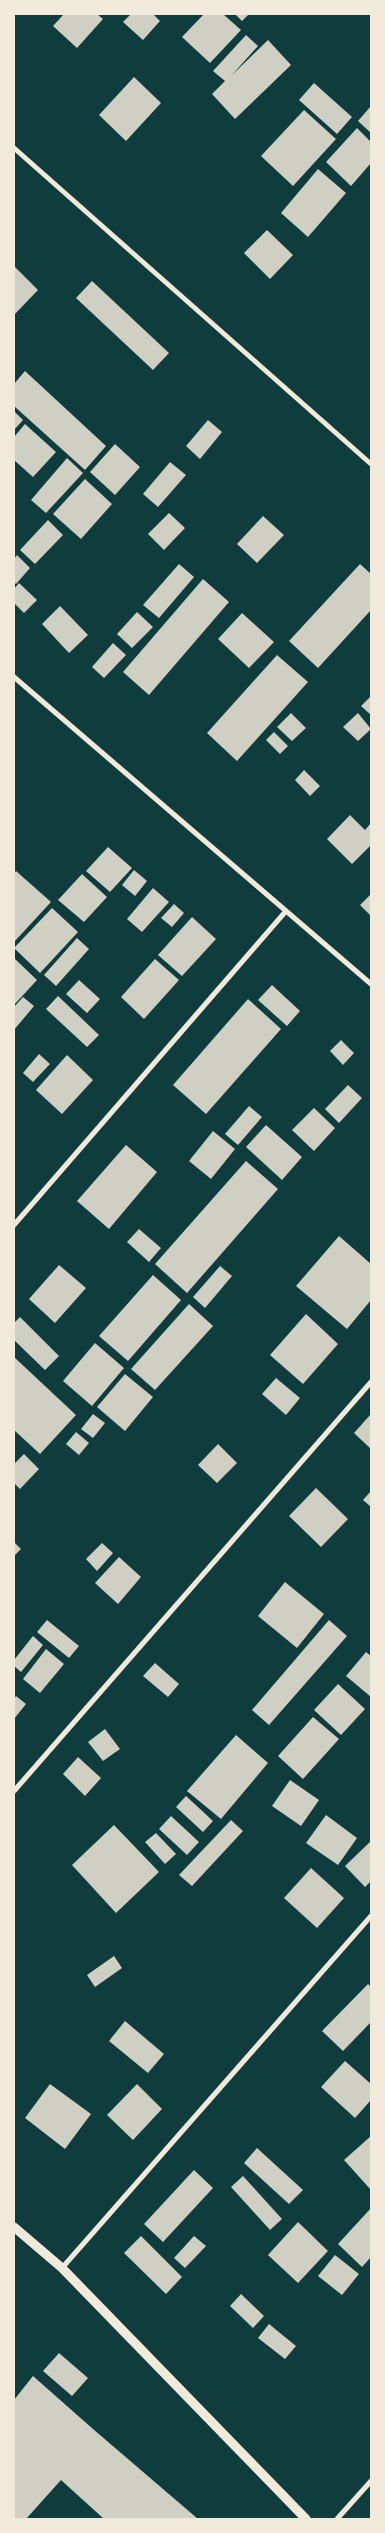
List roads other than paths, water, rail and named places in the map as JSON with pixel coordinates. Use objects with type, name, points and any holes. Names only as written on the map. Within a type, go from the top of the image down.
[{"type":"street","points":[[14,148],[371,464]]},
{"type":"street","points":[[14,677],[371,984]]},
{"type":"street","points":[[14,1225],[286,910]]},
{"type":"street","points":[[14,1791],[371,1382]]},
{"type":"street","points":[[62,2268],[371,1916]]},
{"type":"street","points":[[14,2227],[62,2268],[306,2519]]},
{"type":"street","points":[[338,2519],[371,2480]]}]
